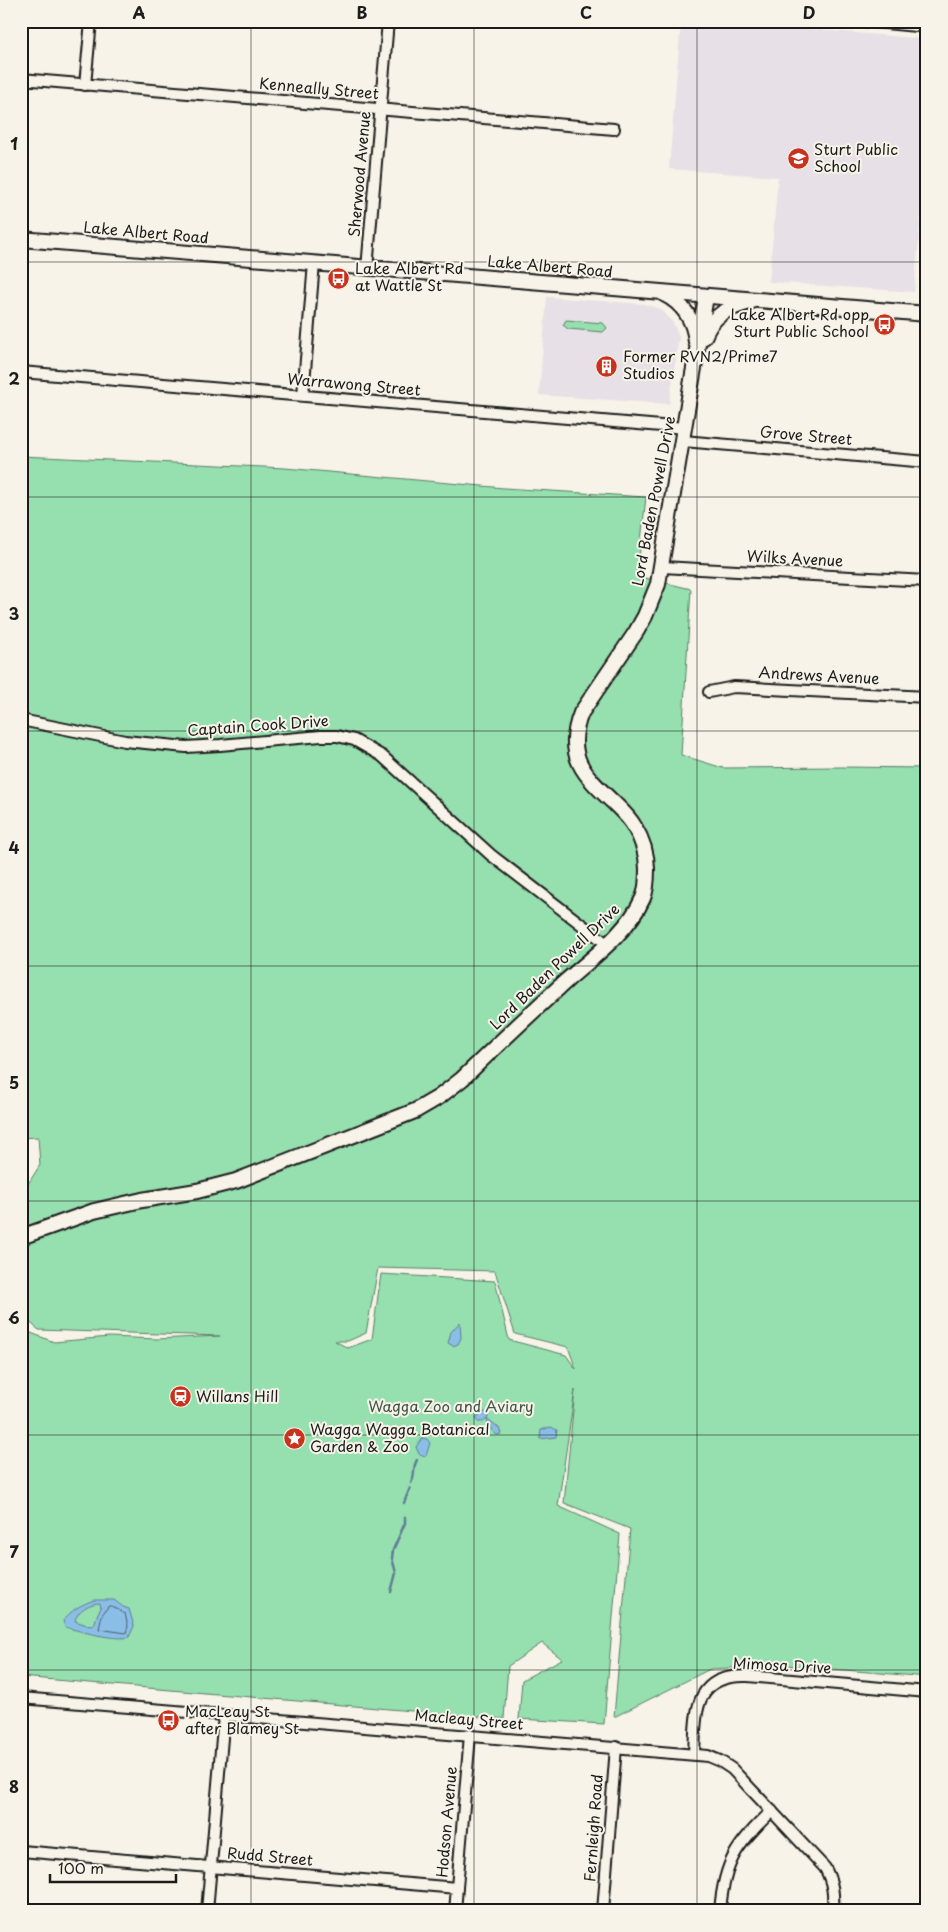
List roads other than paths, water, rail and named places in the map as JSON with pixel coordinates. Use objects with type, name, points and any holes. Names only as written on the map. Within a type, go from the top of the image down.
[{"type":"street","points":[[85,85],[91,21]]},
{"type":"street","name":"Sherwood Avenue","points":[[367,268],[388,21]]},
{"type":"street","points":[[864,21],[927,27]]},
{"type":"street","name":"Kenneally Street","points":[[21,79],[614,129]]},
{"type":"street","name":"Lake Albert Road","points":[[21,239],[927,314]]},
{"type":"street","points":[[303,395],[314,263]]},
{"type":"street","points":[[660,292],[680,305],[688,315],[695,338],[697,355]]},
{"type":"street","name":"Lord Baden Powell Drive","points":[[21,1237],[94,1211],[142,1200],[197,1191],[236,1181],[415,1110],[439,1097],[462,1079],[624,928],[635,913],[644,897],[647,879],[647,859],[643,842],[634,824],[593,784],[579,764],[575,746],[576,725],[587,702],[636,632],[645,616],[658,584],[706,296]]},
{"type":"street","points":[[697,355],[712,321],[729,310],[758,300]]},
{"type":"street","name":"Warrawong Street","points":[[21,372],[303,395],[684,434]]},
{"type":"street","name":"Grove Street","points":[[684,434],[927,462]]},
{"type":"street","name":"Wilks Avenue","points":[[662,567],[927,581]]},
{"type":"street","name":"Andrews Avenue","points":[[709,692],[734,687],[927,697]]},
{"type":"street","name":"Captain Cook Drive","points":[[21,720],[124,741],[186,747],[321,736],[338,736],[354,740],[382,756],[490,855],[607,944]]},
{"type":"street","name":"Mimosa Drive","points":[[694,1754],[696,1720],[701,1699],[713,1683],[723,1678],[748,1676],[927,1692]]},
{"type":"street","name":"Macleay Street","points":[[21,1698],[616,1747],[694,1754],[714,1759],[732,1769],[825,1868],[832,1880],[834,1894],[833,1911]]},
{"type":"street","points":[[207,1911],[224,1715]]},
{"type":"street","name":"Hodson Avenue","points":[[455,1911],[470,1735]]},
{"type":"street","name":"Fernleigh Road","points":[[603,1911],[616,1747]]},
{"type":"street","points":[[720,1911],[725,1875],[738,1846],[772,1811]]},
{"type":"street","name":"Rudd Street","points":[[21,1851],[457,1888]]},
{"type":"water","points":[[460,1322],[461,1338],[458,1344],[453,1346],[448,1343],[451,1332]]},
{"type":"water","points":[[484,1412],[488,1413],[488,1418],[483,1422],[478,1422],[476,1417]]},
{"type":"water","points":[[488,1419],[499,1428],[501,1434],[497,1435],[492,1431],[487,1421]]},
{"type":"water","points":[[551,1427],[557,1430],[556,1437],[540,1439],[541,1430]]},
{"type":"water","points":[[422,1438],[427,1439],[430,1443],[426,1456],[419,1454],[416,1447]]},
{"type":"water","points":[[94,1600],[114,1600],[129,1609],[134,1626],[129,1637],[107,1637],[65,1627],[63,1621],[70,1613]],"holes":[[[100,1603],[101,1608],[94,1625],[90,1626],[75,1621],[81,1610],[88,1606]]]},
{"type":"waterway","points":[[411,1483],[417,1460]]},
{"type":"waterway","points":[[404,1503],[410,1488]]},
{"type":"waterway","points":[[391,1592],[396,1573],[392,1558],[393,1550],[405,1523],[405,1517]]},
{"type":"place","name":"Sturt Public School","points":[[798,159]]},
{"type":"place","name":"Lake Albert Rd at Wattle St","points":[[339,278]]},
{"type":"place","name":"Lake Albert Rd opp Sturt Public School","points":[[885,324]]},
{"type":"place","name":"Former RVN2/Prime7 Studios","points":[[607,366]]},
{"type":"place","name":"Willans Hill","points":[[180,1397]]},
{"type":"place","name":"Wagga Wagga Botanical Garden & Zoo","points":[[294,1439]]},
{"type":"place","name":"MacLeay St after Blamey St","points":[[169,1721]]},
{"type":"park label","name":"Wagga Zoo and Aviary","points":[[451,1407]]}]
